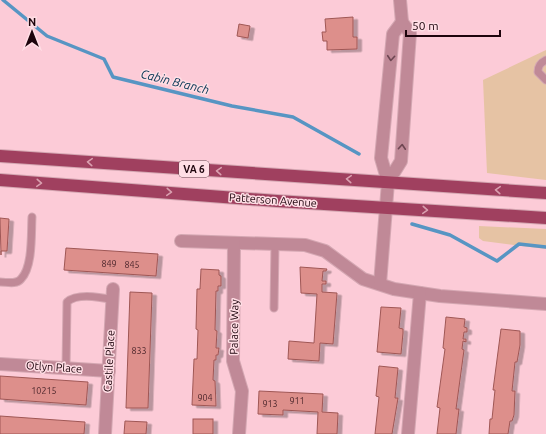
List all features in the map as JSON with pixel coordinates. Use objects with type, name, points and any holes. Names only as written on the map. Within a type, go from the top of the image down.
[{"type":"main road","name":"VA 6","points":[[0,156],[546,193]]},
{"type":"main road","name":"Patterson Avenue","points":[[0,180],[546,218]]},
{"type":"street","points":[[388,182],[401,161],[410,33],[402,22],[400,0]]},
{"type":"street","points":[[380,284],[388,182],[381,158],[393,34],[402,22]]},
{"type":"street","points":[[181,241],[305,245],[320,249],[363,279],[380,284],[420,293],[546,304]]},
{"type":"street","name":"Palace Way","points":[[234,243],[233,361],[242,391],[239,434]]},
{"type":"street","points":[[408,434],[420,293]]},
{"type":"street","name":"Castile Place","points":[[105,434],[113,294]]},
{"type":"street","name":"Otlyn Place","points":[[0,364],[109,371]]},
{"type":"lane","points":[[546,60],[540,64],[538,72],[546,80]]},
{"type":"lane","points":[[0,282],[14,283],[21,279],[29,262],[32,217]]},
{"type":"lane","points":[[274,308],[275,244]]},
{"type":"lane","points":[[66,368],[67,302],[71,298],[100,297],[113,294]]},
{"type":"shaded area","points":[[546,50],[546,180],[487,173],[483,80]]},
{"type":"shaded area","points":[[479,226],[546,229],[546,249],[483,241],[479,238]]},
{"type":"building","points":[[353,17],[353,37],[357,37],[357,49],[327,50],[327,41],[323,41],[322,32],[326,32],[325,19]]},
{"type":"building","points":[[239,24],[250,26],[248,38],[237,36]]},
{"type":"building","points":[[0,218],[9,219],[7,251],[1,251],[1,255]]},
{"type":"building","points":[[66,248],[158,254],[156,276],[64,270]]},
{"type":"building","points":[[300,267],[327,269],[326,271],[323,271],[322,281],[326,281],[326,284],[322,284],[322,292],[337,293],[333,344],[320,343],[319,361],[288,359],[289,341],[314,343],[317,294],[301,293]]},
{"type":"building","points":[[201,269],[219,270],[219,275],[221,276],[221,286],[218,286],[218,291],[216,291],[215,330],[217,331],[216,348],[219,348],[218,355],[216,355],[216,360],[214,360],[213,380],[215,381],[216,406],[192,405],[194,359],[197,359],[197,289],[200,289]]},
{"type":"building","points":[[130,292],[152,293],[148,408],[126,408]]},
{"type":"building","points":[[381,307],[401,308],[399,328],[403,329],[403,333],[401,354],[377,352]]},
{"type":"building","points":[[446,317],[465,319],[464,327],[467,328],[467,332],[464,332],[463,339],[466,339],[466,342],[463,341],[462,349],[464,350],[456,409],[459,409],[456,434],[437,434],[440,408],[437,407],[445,349],[443,348]]},
{"type":"building","points":[[501,329],[520,331],[520,345],[517,362],[515,362],[512,391],[515,391],[514,415],[512,421],[510,421],[508,434],[489,434],[490,419],[492,419],[495,390],[493,390]]},
{"type":"building","points":[[379,366],[398,368],[395,398],[398,398],[392,434],[375,434],[379,397],[376,396]]},
{"type":"building","points":[[0,376],[88,382],[86,405],[0,399]]},
{"type":"building","points":[[259,391],[323,394],[322,412],[338,413],[337,434],[317,434],[318,412],[283,410],[283,415],[258,414]]},
{"type":"building","points":[[0,416],[85,422],[84,434],[0,434]]},
{"type":"building","points":[[193,419],[213,419],[213,434],[193,434]]},
{"type":"building","points":[[125,421],[147,422],[146,434],[124,434]]},
{"type":"waterway","name":"Cabin Branch","points":[[3,0],[47,36],[104,59],[113,77],[232,106],[293,117],[359,154]]},
{"type":"waterway","name":"Cabin Branch","points":[[412,224],[450,235],[497,261],[519,244],[546,247]]}]
